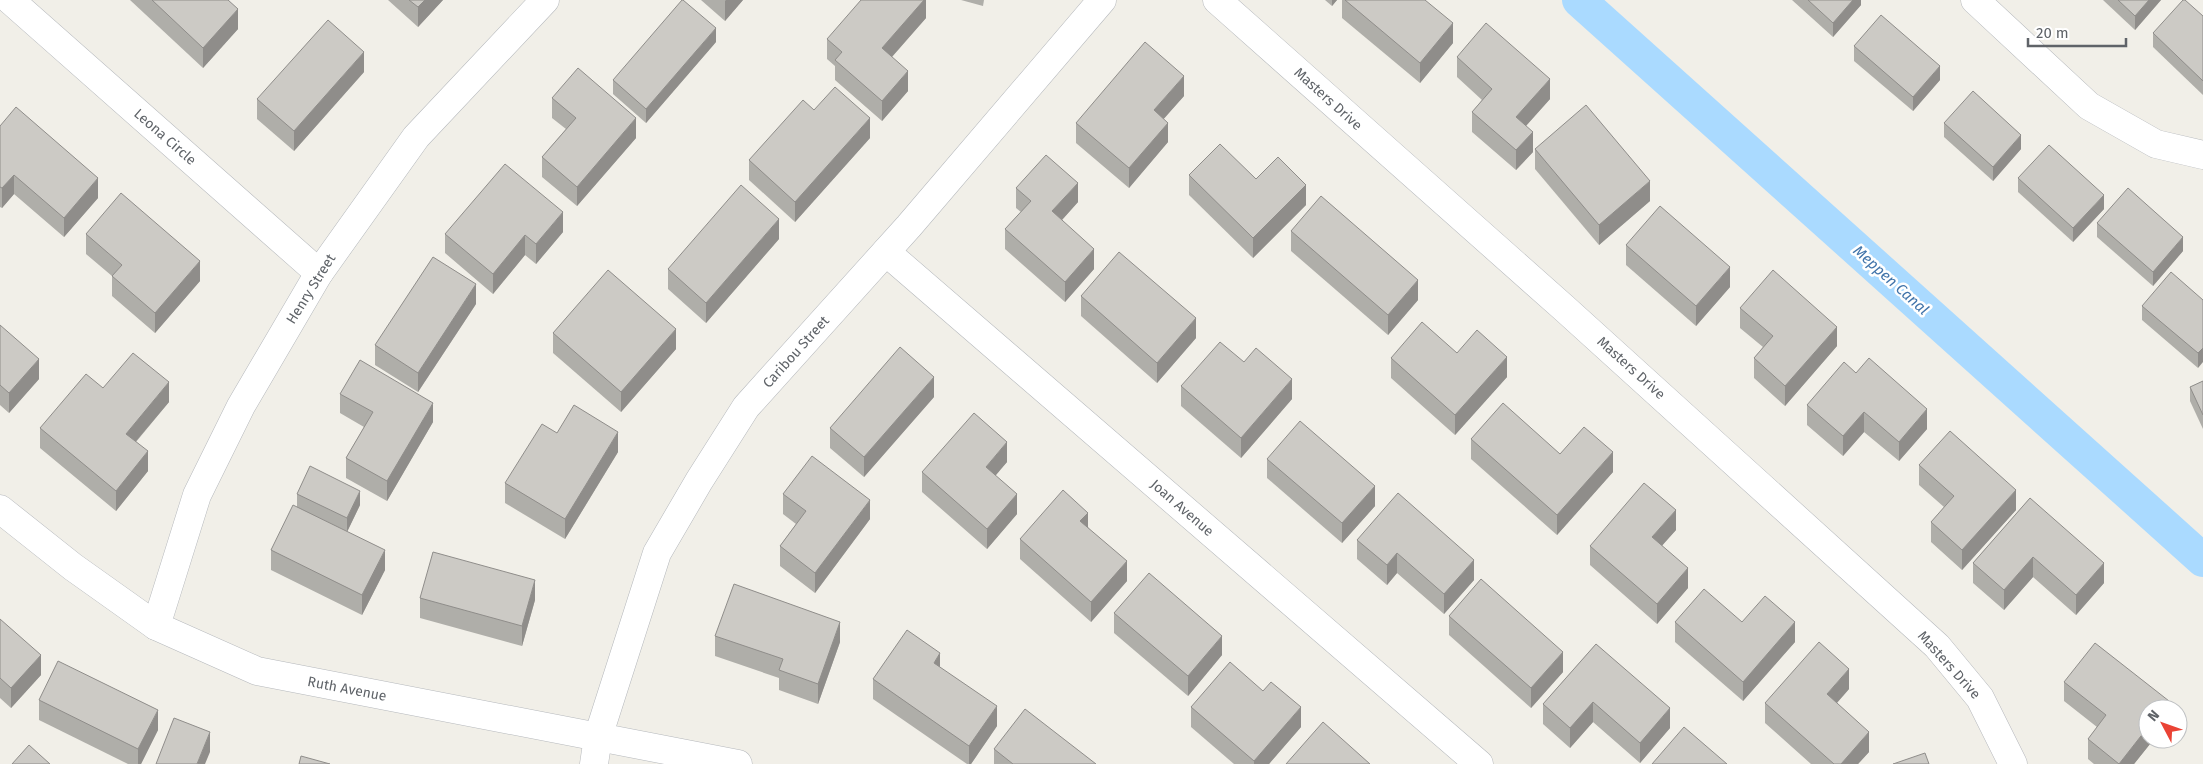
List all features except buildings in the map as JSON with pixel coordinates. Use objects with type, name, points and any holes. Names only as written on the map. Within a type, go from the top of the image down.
[{"type":"street","name":"Leona Circle","points":[[10,0],[319,273]]},
{"type":"street","name":"Henry Street","points":[[156,626],[196,495],[241,406],[319,273],[416,138],[545,0]]},
{"type":"street","name":"Caribou Street","points":[[594,764],[598,737],[658,553],[699,481],[746,407],[886,252],[1102,0]]},
{"type":"street","name":"Masters Drive","points":[[1216,0],[1564,308],[1936,646],[1980,698],[2013,764]]},
{"type":"street","points":[[1974,0],[2089,106],[2156,144],[2203,155]]},
{"type":"street","name":"Joan Avenue","points":[[886,252],[1479,764]]},
{"type":"street","name":"Ruth Avenue","points":[[0,509],[73,567],[156,626],[257,671],[738,764]]},
{"type":"waterway","name":"Meppen Canal","points":[[1579,0],[2203,560]]}]
